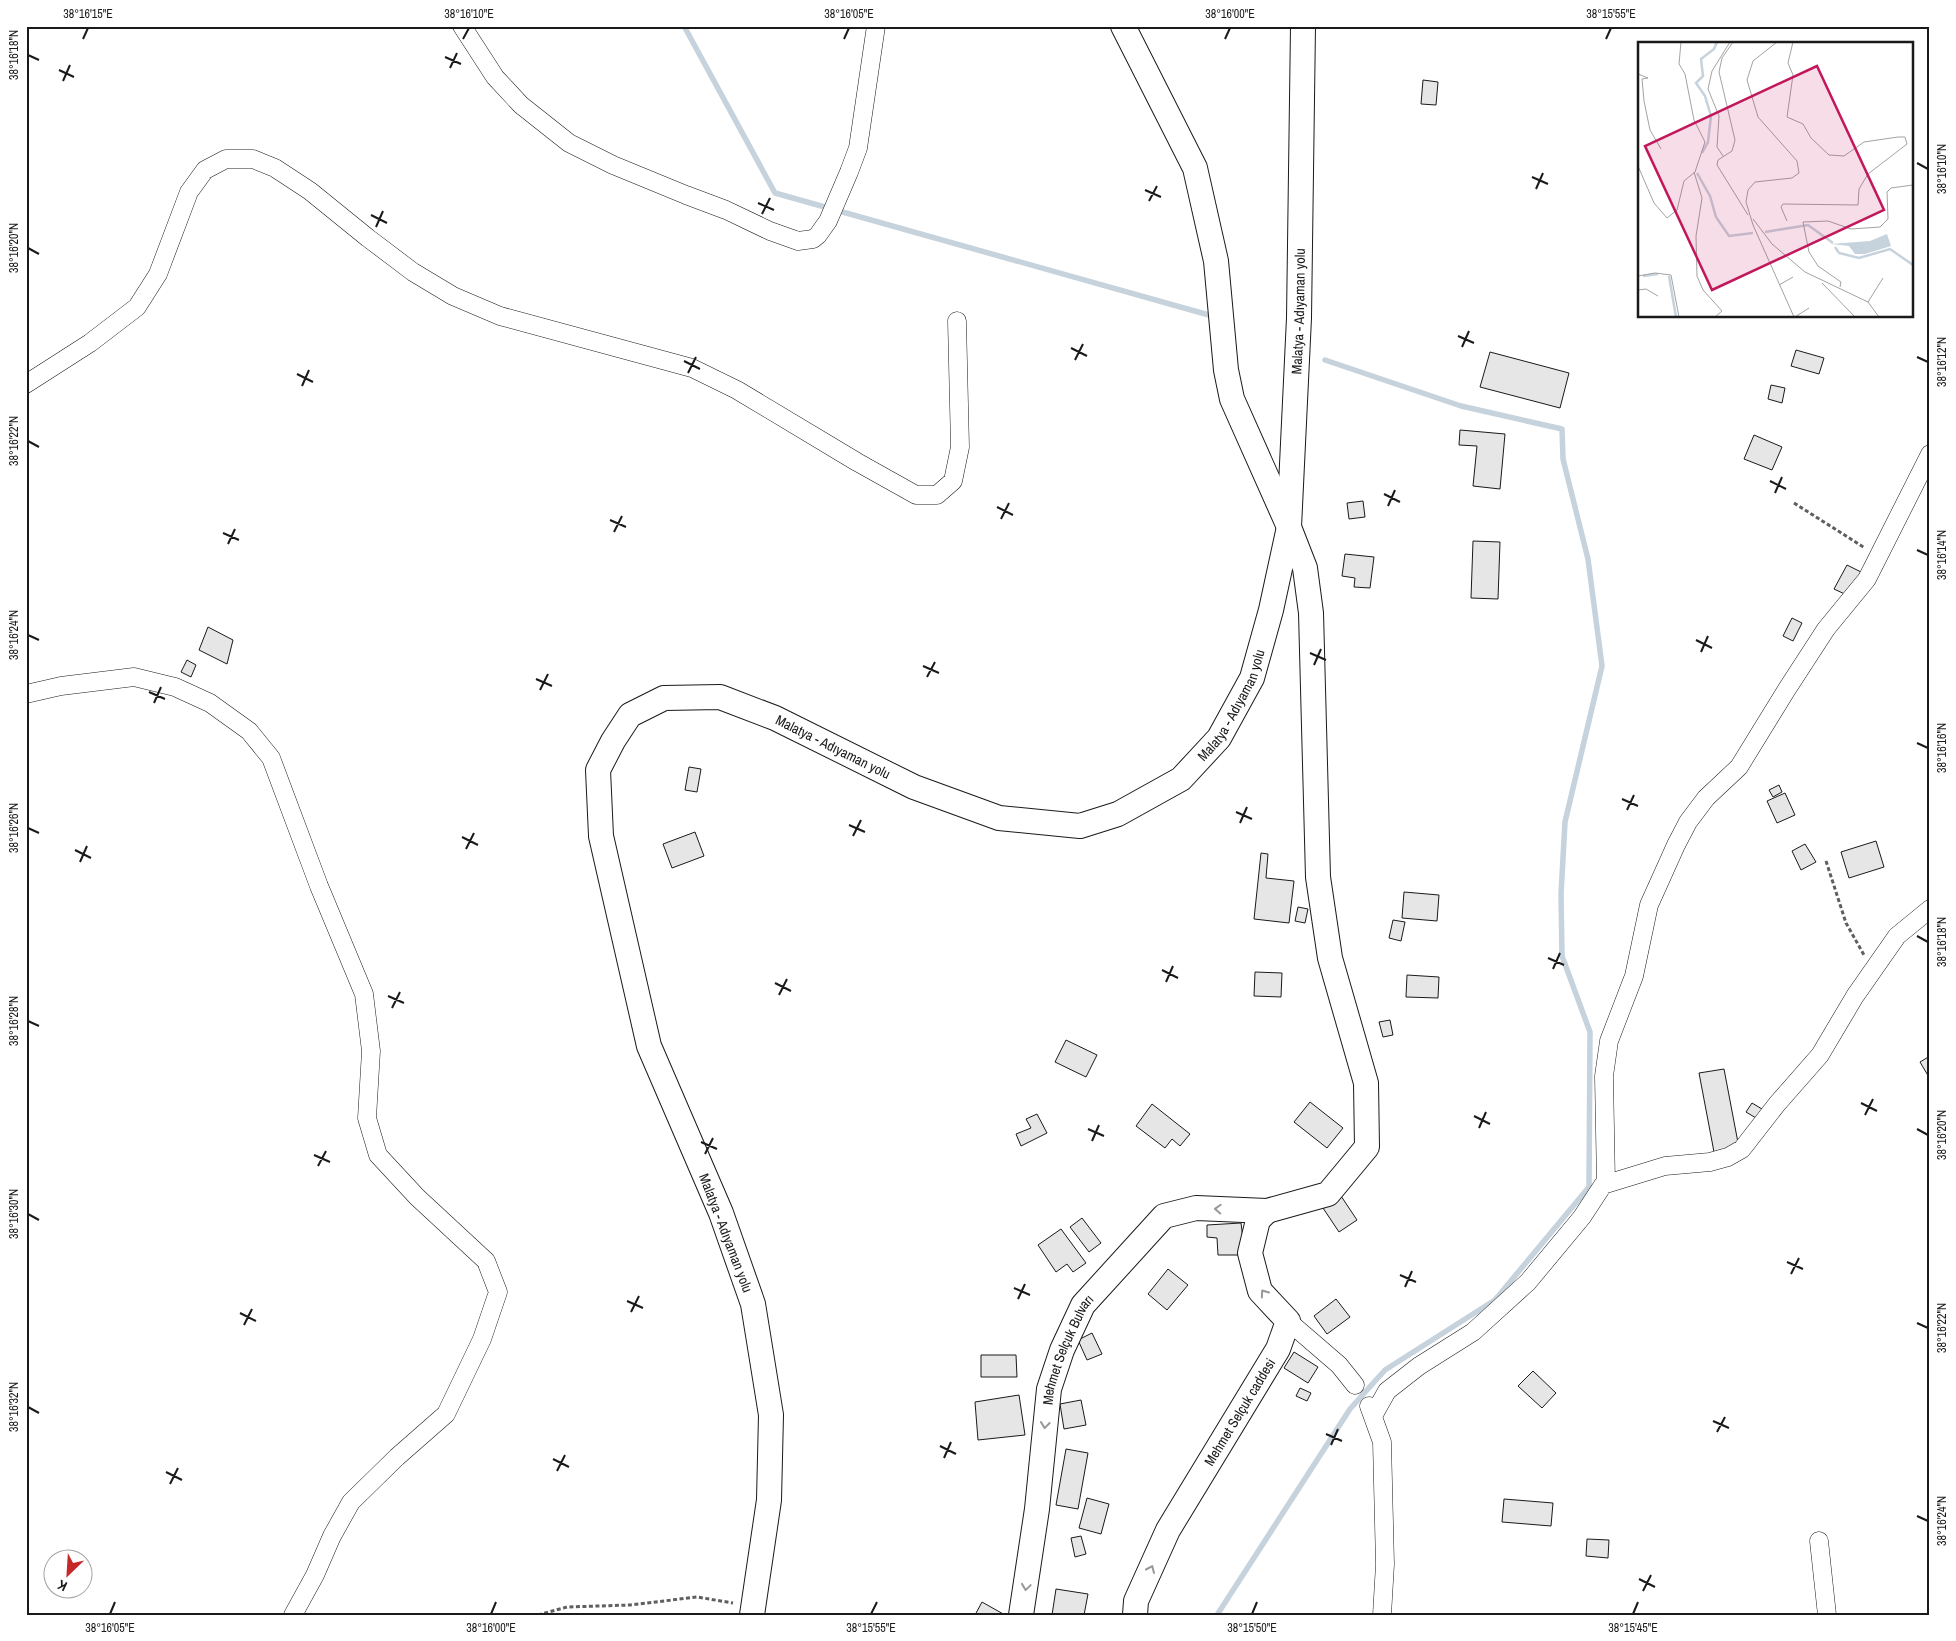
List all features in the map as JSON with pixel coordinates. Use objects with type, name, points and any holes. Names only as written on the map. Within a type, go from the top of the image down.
[{"type":"main road","name":"Mehmet Selçuk Bulvarı","points":[[1022,1615],[1037,1509],[1049,1389],[1062,1350],[1083,1305],[1164,1216],[1196,1208],[1267,1211],[1328,1194],[1367,1147],[1366,1083],[1330,958],[1318,877],[1311,613],[1305,568],[1289,527],[1232,399],[1226,370],[1216,261],[1195,168],[1123,26]]},
{"type":"main road","name":"Malatya - Adıyaman yolu","points":[[753,1611],[769,1500],[771,1415],[753,1304],[721,1213],[649,1046],[601,836],[598,770],[612,741],[630,715],[664,698],[720,697],[775,718],[914,787],[999,818],[1080,826],[1118,814],[1181,778],[1220,738],[1252,678],[1271,610],[1289,527],[1299,318],[1303,26]]},
{"type":"main road","points":[[1267,1211],[1258,1220],[1250,1253],[1260,1290],[1288,1322]]},
{"type":"main road","name":"Mehmet Selçuk caddesi","points":[[1135,1615],[1136,1601],[1168,1530],[1278,1348],[1288,1322]]},
{"type":"street","points":[[462,26],[495,77],[521,105],[569,143],[613,165],[798,241],[813,239],[828,221],[858,148],[876,26]]},
{"type":"street","points":[[26,384],[90,344],[137,307],[158,274],[189,192],[205,170],[226,159],[253,159],[275,168],[310,191],[413,272],[453,296],[500,316],[692,368],[736,390],[916,495],[937,496],[953,481],[960,447],[957,320]]},
{"type":"street","points":[[1606,1184],[1604,1076],[1609,1041],[1634,976],[1649,905],[1688,822],[1706,798],[1739,767],[1826,629],[1867,579],[1930,454]]},
{"type":"street","points":[[26,694],[61,686],[134,678],[175,688],[210,703],[249,731],[271,758],[319,886],[364,994],[371,1051],[367,1118],[378,1155],[417,1197],[486,1261],[498,1292],[482,1340],[446,1414],[397,1457],[351,1502],[293,1615]]},
{"type":"street","points":[[1382,1615],[1385,1564],[1382,1442],[1370,1408],[1387,1391],[1419,1366],[1473,1332],[1528,1282],[1582,1217],[1603,1184],[1664,1166],[1710,1162],[1728,1158],[1742,1149],[1777,1104],[1820,1055],[1855,996],[1897,936],[1930,909]]},
{"type":"street","points":[[1288,1322],[1339,1365],[1354,1385]]},
{"type":"street","points":[[1819,1541],[1827,1615]]},
{"type":"path","points":[[1794,503],[1878,557]]},
{"type":"path","points":[[1826,861],[1846,923],[1872,972]]},
{"type":"path","points":[[538,1615],[567,1607],[630,1605],[697,1597],[753,1611]]},
{"type":"building","points":[[1423,80],[1438,82],[1436,105],[1421,104]]},
{"type":"building","points":[[1796,350],[1824,358],[1819,374],[1791,366]]},
{"type":"building","points":[[1490,352],[1569,373],[1560,408],[1480,387]]},
{"type":"building","points":[[1771,385],[1785,388],[1782,403],[1768,399]]},
{"type":"building","points":[[1460,430],[1505,434],[1500,489],[1473,486],[1477,446],[1459,445]]},
{"type":"building","points":[[1754,435],[1782,447],[1772,470],[1744,459]]},
{"type":"building","points":[[1363,501],[1365,517],[1349,519],[1347,503]]},
{"type":"building","points":[[1473,541],[1500,542],[1498,599],[1471,598]]},
{"type":"building","points":[[1345,554],[1374,557],[1370,588],[1354,587],[1355,578],[1342,576]]},
{"type":"building","points":[[1847,565],[1861,572],[1849,596],[1834,589]]},
{"type":"building","points":[[1792,618],[1802,623],[1793,641],[1783,636]]},
{"type":"building","points":[[208,627],[233,640],[227,664],[199,650]]},
{"type":"building","points":[[187,660],[196,665],[191,677],[181,672]]},
{"type":"building","points":[[689,767],[701,769],[697,792],[685,790]]},
{"type":"building","points":[[1779,785],[1782,792],[1773,797],[1769,790]]},
{"type":"building","points":[[1785,793],[1795,815],[1777,823],[1767,801]]},
{"type":"building","points":[[695,832],[704,856],[672,868],[663,844]]},
{"type":"building","points":[[1876,841],[1884,867],[1849,878],[1841,852]]},
{"type":"building","points":[[1805,844],[1816,862],[1801,870],[1792,851]]},
{"type":"building","points":[[1261,853],[1268,854],[1266,878],[1294,881],[1289,923],[1254,919]]},
{"type":"building","points":[[1404,892],[1439,895],[1437,921],[1402,918]]},
{"type":"building","points":[[1298,907],[1308,909],[1305,923],[1295,921]]},
{"type":"building","points":[[1393,920],[1405,922],[1401,941],[1389,938]]},
{"type":"building","points":[[1255,972],[1282,973],[1281,997],[1254,996]]},
{"type":"building","points":[[1407,975],[1439,977],[1438,998],[1406,997]]},
{"type":"building","points":[[1390,1020],[1393,1035],[1383,1037],[1379,1022]]},
{"type":"building","points":[[1066,1040],[1097,1055],[1086,1077],[1055,1062]]},
{"type":"building","points":[[1930,1056],[1930,1079],[1920,1062]]},
{"type":"building","points":[[1724,1069],[1739,1148],[1714,1152],[1699,1073]]},
{"type":"building","points":[[1310,1102],[1343,1128],[1327,1148],[1294,1122]]},
{"type":"building","points":[[1752,1103],[1762,1109],[1756,1118],[1746,1112]]},
{"type":"building","points":[[1152,1104],[1190,1134],[1180,1146],[1172,1139],[1165,1148],[1136,1126]]},
{"type":"building","points":[[1037,1114],[1047,1133],[1021,1146],[1016,1134],[1031,1128],[1026,1119]]},
{"type":"building","points":[[1341,1196],[1357,1220],[1339,1232],[1323,1208]]},
{"type":"building","points":[[1082,1218],[1101,1243],[1089,1252],[1070,1227]]},
{"type":"building","points":[[1241,1223],[1245,1255],[1218,1255],[1217,1238],[1207,1237],[1207,1225]]},
{"type":"building","points":[[1061,1229],[1086,1263],[1073,1272],[1067,1264],[1056,1272],[1038,1245]]},
{"type":"building","points":[[1168,1269],[1188,1285],[1167,1310],[1148,1294]]},
{"type":"building","points":[[1336,1299],[1350,1317],[1327,1334],[1314,1316]]},
{"type":"building","points":[[1092,1333],[1102,1354],[1087,1360],[1078,1340]]},
{"type":"building","points":[[1294,1352],[1318,1367],[1308,1383],[1284,1368]]},
{"type":"building","points":[[981,1355],[1016,1355],[1017,1377],[981,1377]]},
{"type":"building","points":[[1533,1371],[1556,1393],[1542,1408],[1518,1386]]},
{"type":"building","points":[[1300,1388],[1311,1393],[1307,1401],[1296,1396]]},
{"type":"building","points":[[1019,1395],[1025,1435],[978,1440],[975,1402]]},
{"type":"building","points":[[1081,1400],[1086,1425],[1064,1429],[1060,1404]]},
{"type":"building","points":[[1066,1449],[1088,1453],[1078,1509],[1056,1505]]},
{"type":"building","points":[[1087,1498],[1109,1504],[1101,1534],[1079,1528]]},
{"type":"building","points":[[1504,1499],[1553,1503],[1551,1526],[1502,1522]]},
{"type":"building","points":[[1081,1536],[1086,1554],[1075,1557],[1071,1538]]},
{"type":"building","points":[[1587,1539],[1609,1540],[1608,1558],[1586,1556]]},
{"type":"building","points":[[1056,1589],[1088,1594],[1084,1615],[1052,1615]]},
{"type":"building","points":[[982,1602],[1005,1615],[975,1615]]},
{"type":"waterway","points":[[684,26],[775,193],[1216,317]]},
{"type":"waterway","points":[[1217,1615],[1350,1409],[1385,1370],[1495,1300],[1589,1187],[1590,1032],[1562,956],[1561,894],[1565,822],[1602,666],[1588,559],[1563,459],[1562,429],[1461,406],[1325,360]]}]
